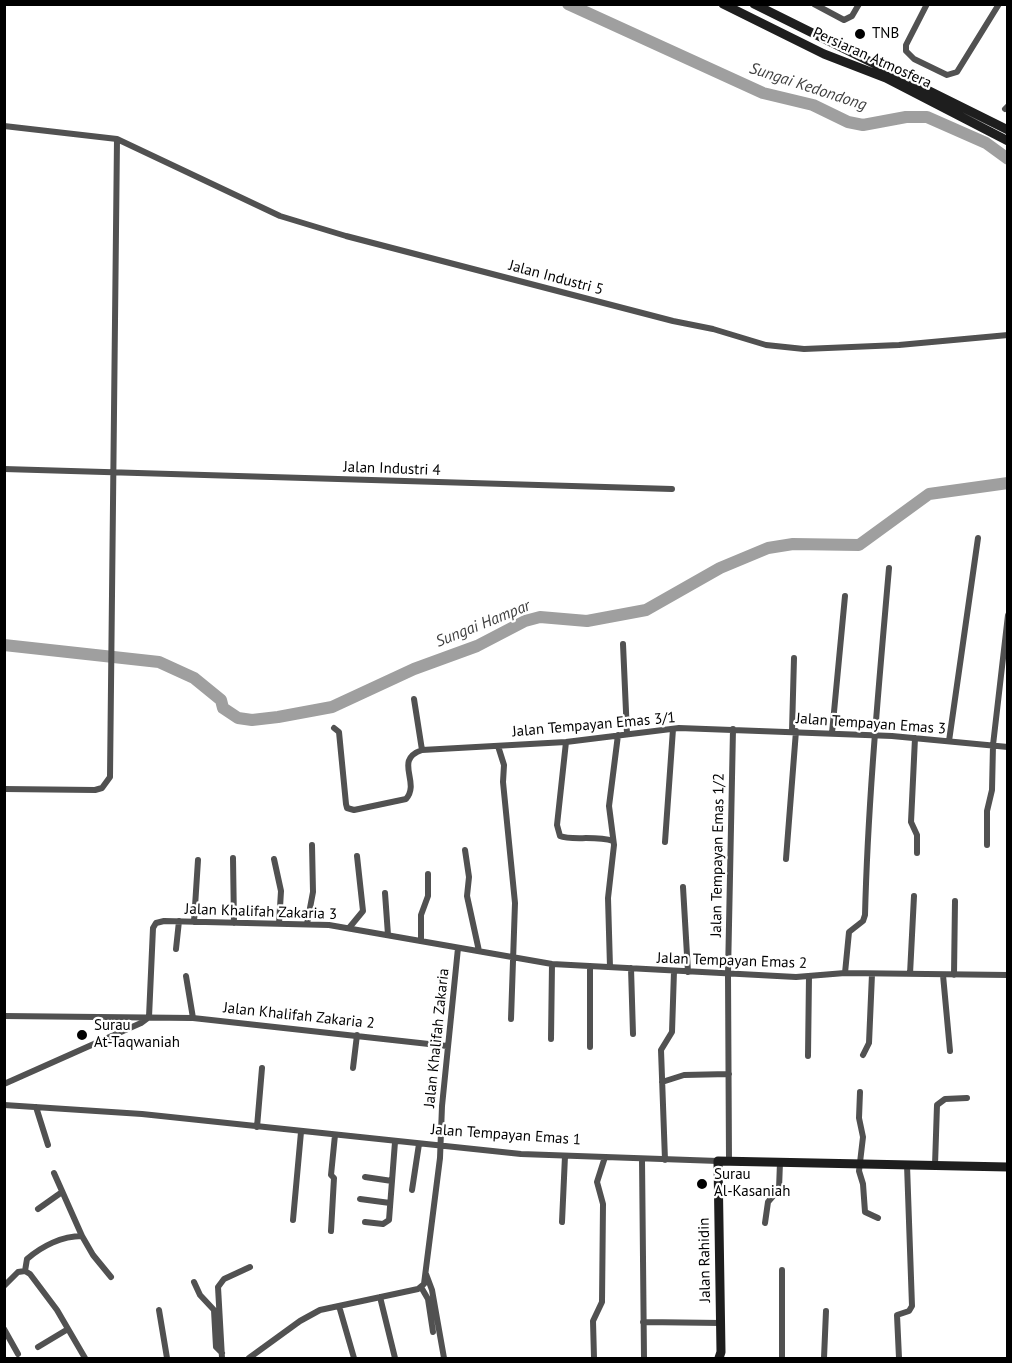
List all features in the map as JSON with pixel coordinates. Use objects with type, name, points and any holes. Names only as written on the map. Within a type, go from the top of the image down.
[{"type":"street","name":"Persiaran Atmosfera","points":[[723,4],[824,54],[886,78],[1008,141]]},
{"type":"street","name":"Persiaran Atmosfera","points":[[754,4],[1008,130]]},
{"type":"street","points":[[814,4],[844,20],[852,16],[859,4]]},
{"type":"street","points":[[927,4],[906,45],[906,51],[914,59],[943,74],[954,74],[999,4]]},
{"type":"street","name":"Jalan Industri 5","points":[[4,126],[117,139],[297,222],[673,321],[713,329],[766,345],[804,349],[845,348],[1008,335]]},
{"type":"street","points":[[4,789],[95,790],[107,784],[111,768],[112,472],[117,139]]},
{"type":"street","name":"Jalan Industri 4","points":[[4,469],[672,489]]},
{"type":"street","points":[[949,741],[978,538]]},
{"type":"street","points":[[845,973],[849,932],[863,921],[865,915],[867,818],[873,794],[874,735],[889,568]]},
{"type":"street","points":[[832,733],[845,596]]},
{"type":"street","points":[[987,844],[993,745],[1008,615]]},
{"type":"street","points":[[623,644],[627,734]]},
{"type":"street","points":[[786,859],[794,731],[794,658]]},
{"type":"street","points":[[334,728],[339,732],[346,804],[351,810],[406,799],[411,788],[409,759],[411,755],[422,750],[414,699]]},
{"type":"street","points":[[665,842],[673,729]]},
{"type":"street","name":"Jalan Tempayan Emas 3/1","points":[[422,750],[566,742],[673,729],[733,729]]},
{"type":"street","name":"Jalan Tempayan Emas 3","points":[[733,729],[874,735],[1008,747]]},
{"type":"street","name":"Jalan Tempayan Emas 1/2","points":[[729,1161],[733,729]]},
{"type":"street","points":[[610,967],[608,898],[613,841],[609,806],[618,735]]},
{"type":"street","points":[[915,738],[911,822],[917,835],[917,853]]},
{"type":"street","points":[[566,742],[557,825],[560,836],[603,838],[613,841]]},
{"type":"street","points":[[498,746],[504,765],[503,782],[515,903],[512,1019]]},
{"type":"street","points":[[307,924],[313,892],[312,845]]},
{"type":"street","points":[[465,850],[469,877],[467,896],[479,951]]},
{"type":"street","points":[[349,928],[363,911],[357,856]]},
{"type":"street","points":[[233,858],[234,923]]},
{"type":"street","points":[[274,859],[281,891],[279,924]]},
{"type":"street","points":[[194,922],[198,860]]},
{"type":"street","points":[[421,941],[421,915],[428,896],[428,874]]},
{"type":"street","points":[[683,887],[688,972]]},
{"type":"street","points":[[386,893],[388,935]]},
{"type":"street","points":[[910,974],[914,896]]},
{"type":"street","points":[[954,975],[955,901]]},
{"type":"street","name":"Jalan Khalifah Zakaria 3","points":[[149,1017],[153,928],[160,921],[307,924],[349,928],[458,948]]},
{"type":"street","points":[[176,950],[178,921]]},
{"type":"street","name":"Jalan Tempayan Emas 2","points":[[458,948],[552,964],[688,972],[809,976],[845,973],[1008,975]]},
{"type":"street","name":"Jalan Khalifah Zakaria","points":[[426,1274],[458,948]]},
{"type":"street","points":[[551,1039],[552,964]]},
{"type":"street","points":[[590,966],[590,1047]]},
{"type":"street","points":[[631,968],[633,1034]]},
{"type":"street","points":[[665,1160],[660,1050],[672,1032],[674,971]]},
{"type":"street","points":[[863,1055],[869,1043],[872,974]]},
{"type":"street","points":[[943,975],[950,1051]]},
{"type":"street","points":[[186,976],[193,1018]]},
{"type":"street","points":[[808,1056],[809,976]]},
{"type":"street","name":"Jalan Khalifah Zakaria 2","points":[[4,1016],[193,1018],[447,1046]]},
{"type":"street","points":[[4,1084],[80,1052],[149,1017]]},
{"type":"street","points":[[353,1068],[357,1035]]},
{"type":"street","points":[[257,1127],[262,1068]]},
{"type":"street","points":[[662,1082],[684,1075],[729,1074]]},
{"type":"street","points":[[860,1092],[859,1118],[863,1137],[859,1164],[863,1184],[864,1212],[878,1218]]},
{"type":"street","points":[[935,1165],[937,1106],[945,1099],[968,1098]]},
{"type":"street","name":"Jalan Tempayan Emas 1","points":[[4,1105],[142,1114],[395,1142],[565,1156],[1008,1167]]},
{"type":"street","points":[[36,1107],[48,1145]]},
{"type":"street","points":[[293,1220],[301,1132]]},
{"type":"street","points":[[332,1231],[334,1178],[331,1174],[335,1136]]},
{"type":"street","points":[[364,1222],[386,1224],[395,1142]]},
{"type":"street","points":[[412,1190],[419,1144]]},
{"type":"street","points":[[562,1222],[565,1156]]},
{"type":"street","points":[[594,1359],[593,1321],[602,1302],[603,1204],[597,1182],[605,1157]]},
{"type":"street","points":[[642,1158],[644,1359]]},
{"type":"street","name":"Jalan Rahidin","points":[[718,1161],[721,1323],[719,1359]]},
{"type":"street","points":[[765,1223],[768,1202],[779,1189],[780,1162]]},
{"type":"street","points":[[898,1359],[897,1315],[899,1312],[909,1311],[912,1306],[907,1165]]},
{"type":"street","points":[[54,1173],[82,1236],[93,1255],[111,1277]]},
{"type":"street","points":[[365,1177],[392,1181]]},
{"type":"street","points":[[38,1209],[62,1192]]},
{"type":"street","points":[[360,1199],[390,1203]]},
{"type":"street","points":[[25,1270],[27,1259],[42,1249],[66,1238],[82,1236]]},
{"type":"street","points":[[222,1356],[218,1287],[224,1280],[250,1267]]},
{"type":"street","points":[[4,1286],[18,1272],[25,1270]]},
{"type":"street","points":[[25,1270],[35,1278],[85,1359]]},
{"type":"street","points":[[782,1270],[782,1359]]},
{"type":"street","points":[[421,1287],[426,1274]]},
{"type":"street","points":[[426,1274],[432,1290],[444,1359]]},
{"type":"street","points":[[194,1282],[200,1295],[214,1310],[216,1347],[222,1356]]},
{"type":"street","points":[[249,1359],[300,1321],[320,1310],[421,1287]]},
{"type":"street","points":[[421,1287],[428,1299],[433,1332]]},
{"type":"street","points":[[380,1297],[395,1359]]},
{"type":"street","points":[[339,1306],[354,1359]]},
{"type":"street","points":[[159,1310],[167,1359]]},
{"type":"street","points":[[824,1359],[826,1311]]},
{"type":"street","points":[[643,1322],[721,1323]]},
{"type":"street","points":[[4,1329],[18,1354]]},
{"type":"street","points":[[38,1347],[68,1329]]},
{"type":"waterway","name":"Sungai Kedondong","points":[[568,4],[763,93],[813,105],[848,122],[863,125],[906,117],[927,117],[986,143],[1008,159]]},
{"type":"waterway","name":"Sungai Hampar","points":[[4,645],[159,662],[194,678],[221,700],[223,708],[238,718],[252,720],[278,717],[332,707],[414,669],[477,646],[525,621],[540,617],[587,621],[646,610],[720,568],[768,548],[793,544],[859,545],[929,494],[1008,483]]},
{"type":"place","name":"TNB","points":[[860,34]]},
{"type":"place","name":"Surau At-Taqwaniah","points":[[82,1035]]},
{"type":"place","name":"Surau Al-Kasaniah","points":[[702,1184]]}]
